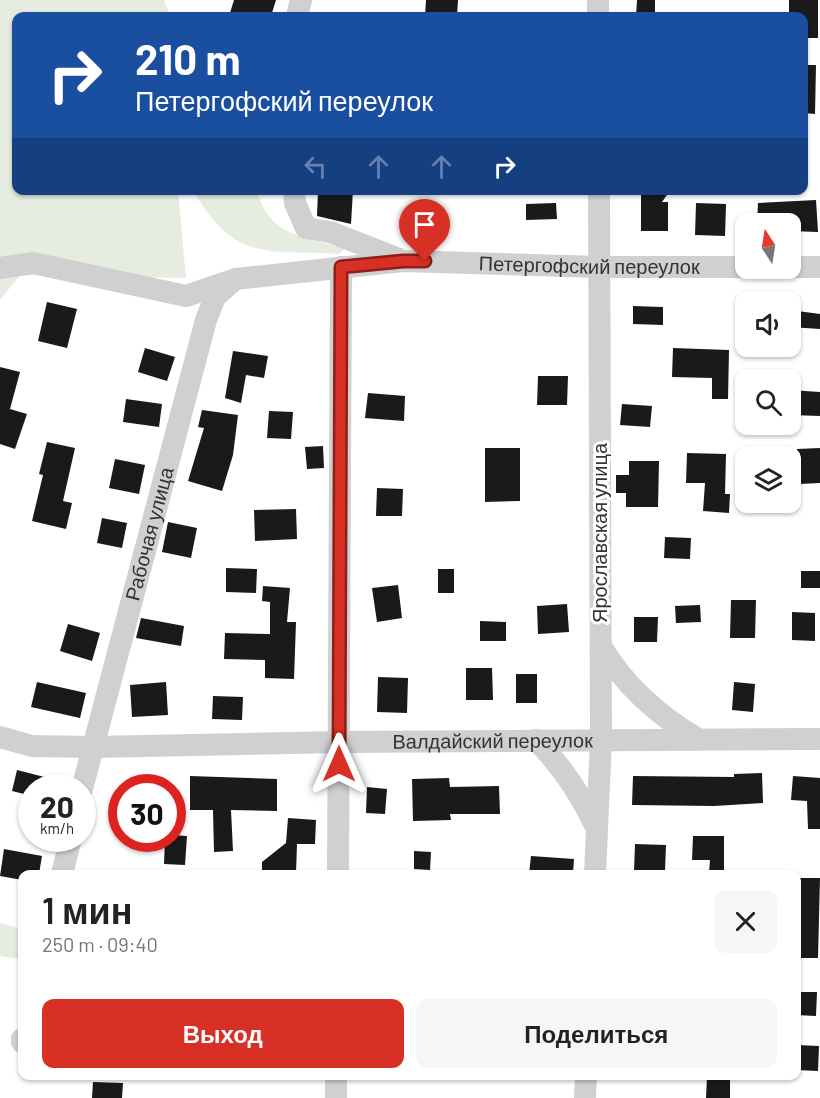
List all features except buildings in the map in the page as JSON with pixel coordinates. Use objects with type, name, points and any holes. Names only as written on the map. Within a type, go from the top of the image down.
[{"type":"street","points":[[294,195],[295,203],[306,228],[330,231],[403,261]]},
{"type":"street","name":"Ярославская улица","points":[[595,870],[601,740],[599,195]]},
{"type":"street","name":"Петергофский переулок","points":[[0,268],[33,263],[186,296],[235,279],[403,261],[599,267],[735,267]]},
{"type":"street","points":[[338,870],[341,267]]},
{"type":"street","points":[[801,267],[820,267]]},
{"type":"street","name":"Рабочая улица","points":[[86,774],[206,320],[215,297],[235,279]]},
{"type":"street","points":[[600,646],[615,670],[667,720],[699,739]]},
{"type":"street","name":"Валдайский переулок","points":[[0,737],[32,746],[93,747],[339,742],[820,739]]},
{"type":"street","points":[[536,740],[559,763],[579,792],[597,828]]},
{"type":"street","points":[[63,870],[68,852]]},
{"type":"street","points":[[336,1080],[336,1098]]},
{"type":"street","points":[[585,1098],[586,1080]]},
{"type":"shaded area","points":[[0,0],[164,0],[168,12],[12,12],[12,195],[178,195],[186,278],[20,275],[0,300]]},
{"type":"shaded area","points":[[197,195],[259,195],[271,218],[280,227],[302,237],[344,248],[339,254],[270,251],[254,248],[239,242],[225,232]]},
{"type":"shaded area","points":[[0,923],[18,928],[18,958],[0,956]]},
{"type":"route","points":[[339,764],[341,267],[425,261]]}]
